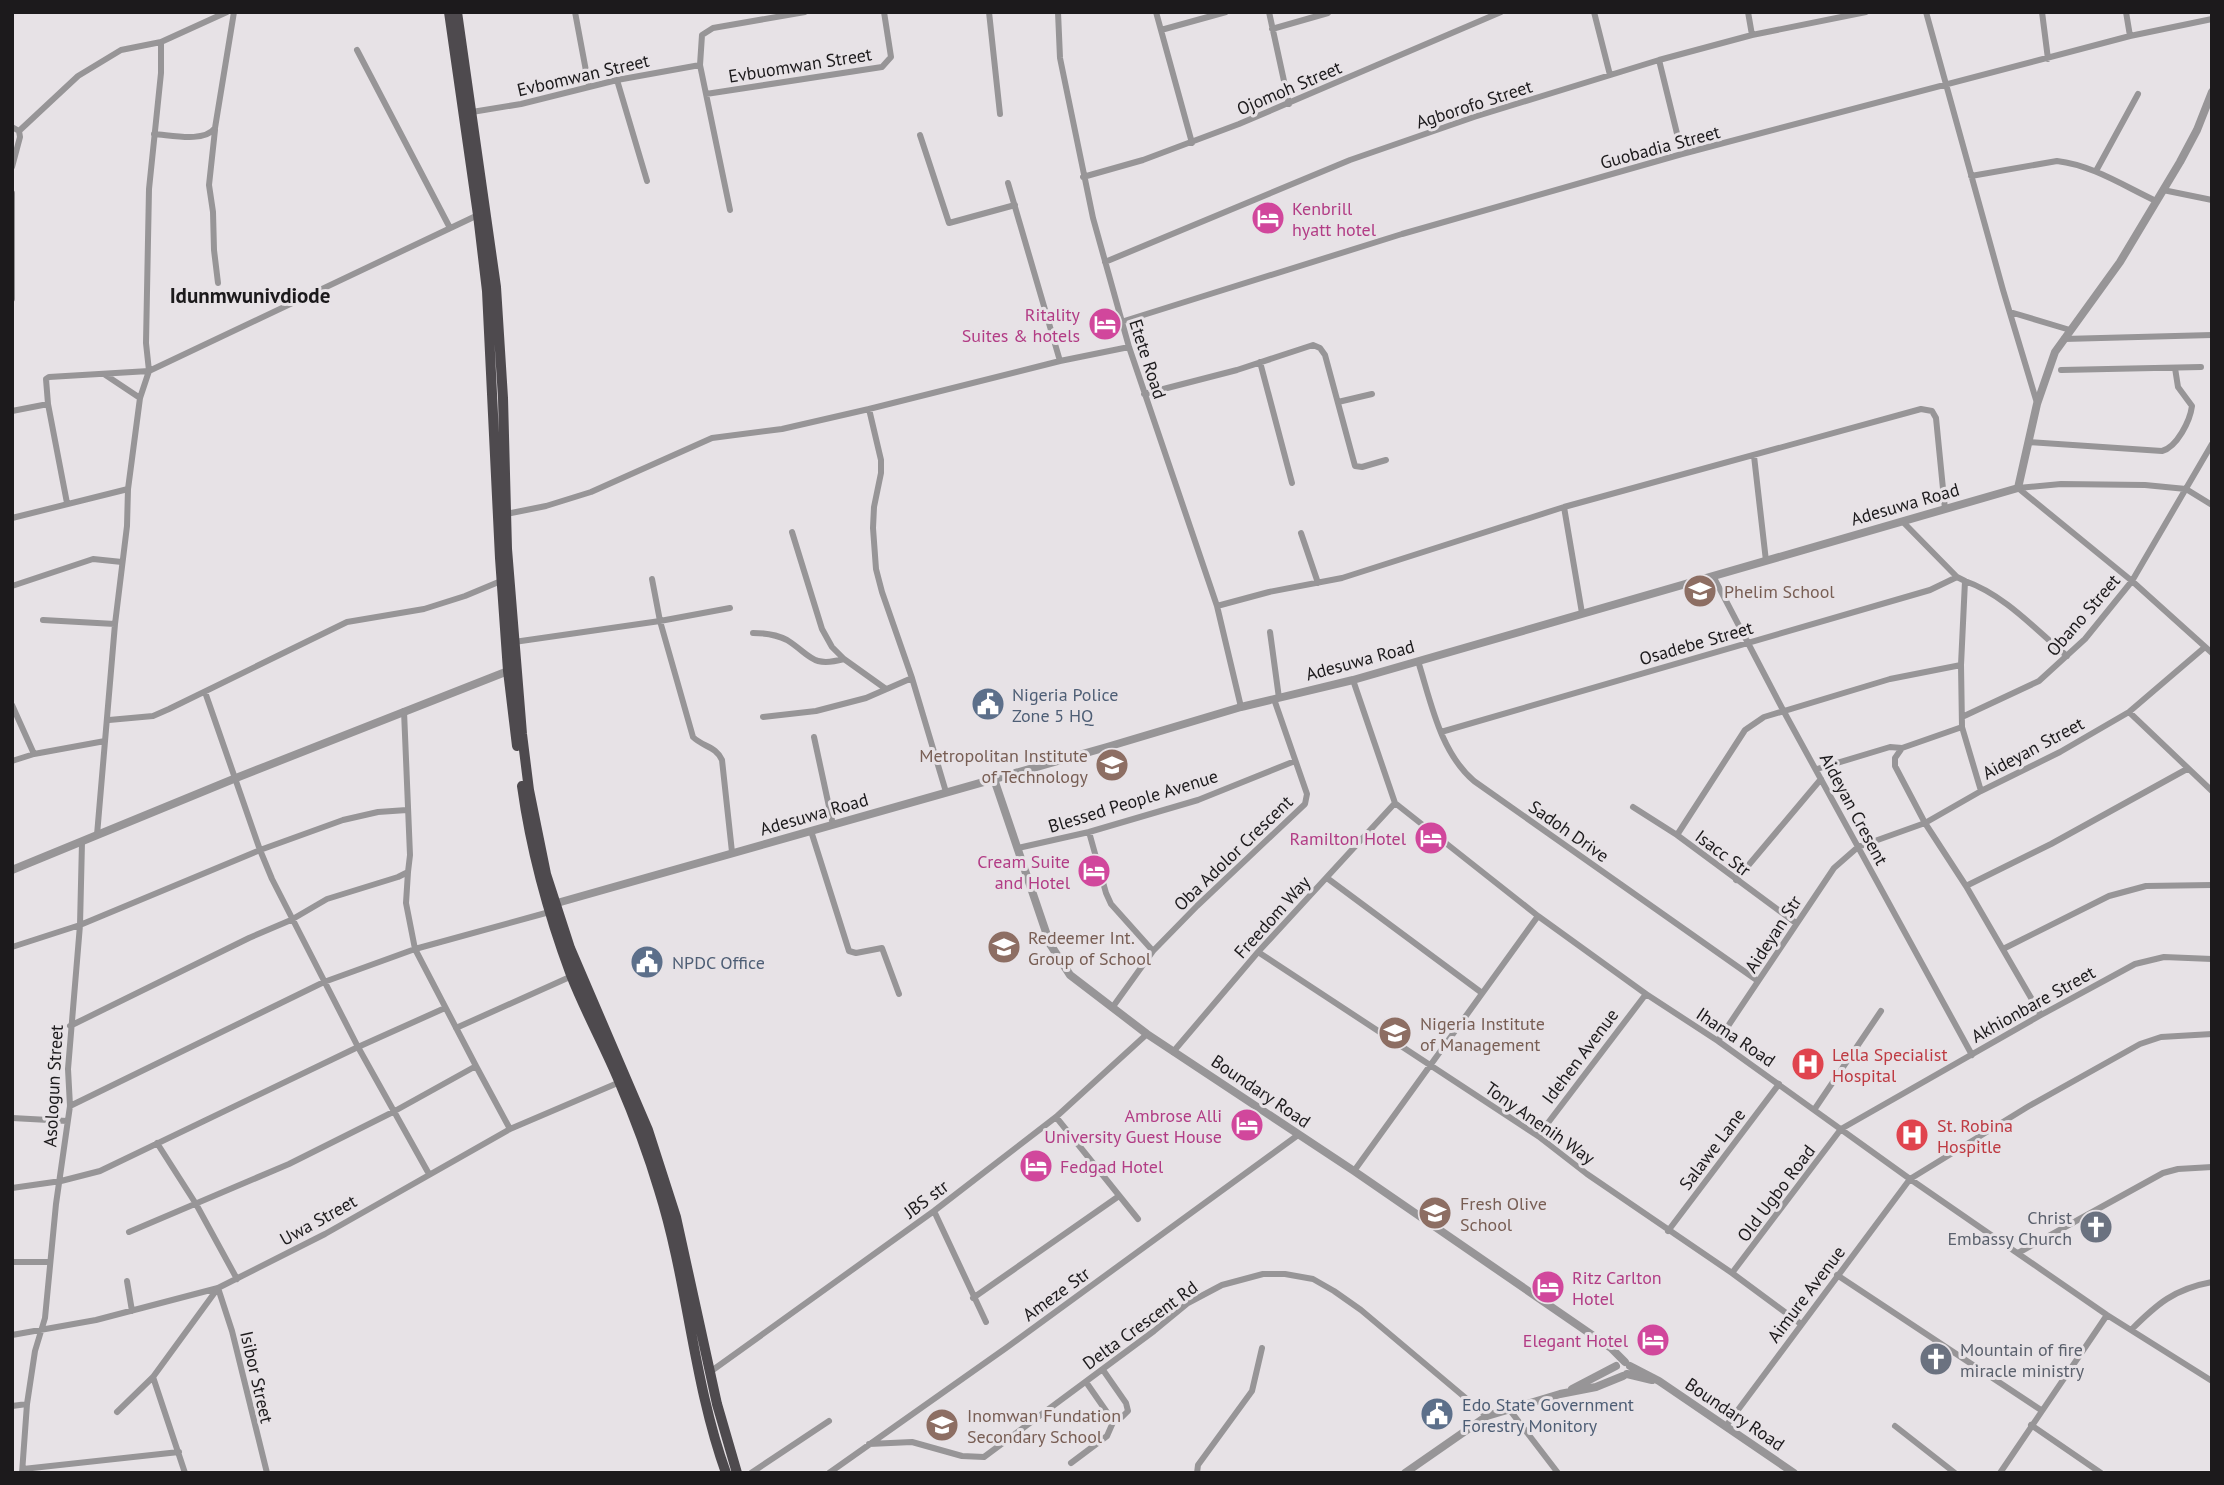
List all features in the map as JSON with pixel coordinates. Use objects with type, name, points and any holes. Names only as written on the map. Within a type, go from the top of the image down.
[{"type":"highway","points":[[449,12],[487,291],[498,399],[514,642],[529,790],[552,908],[619,1059],[665,1180],[677,1217],[710,1372],[737,1473]]},
{"type":"highway","points":[[457,12],[496,287],[498,399],[493,437],[508,671],[535,858],[572,976],[620,1082],[670,1223],[708,1409],[726,1473]]},
{"type":"street","points":[[12,166],[20,137],[15,129],[78,76],[121,51],[161,42],[227,12]]},
{"type":"street","points":[[218,283],[213,205],[209,185],[215,128],[234,12]]},
{"type":"street","points":[[575,12],[589,87]]},
{"type":"street","points":[[730,210],[700,65],[702,36],[713,28],[756,16],[805,12]]},
{"type":"street","name":"Evbuomwan Street","points":[[706,94],[881,67],[891,57],[884,12]]},
{"type":"street","points":[[989,12],[1000,114]]},
{"type":"street","name":"Etete Road","points":[[1058,12],[1060,58],[1083,177],[1105,262],[1144,394],[1217,606],[1241,706]]},
{"type":"street","points":[[1156,12],[1192,143]]},
{"type":"street","points":[[1161,30],[1226,12]]},
{"type":"street","points":[[1269,12],[1289,104]]},
{"type":"street","name":"Ojomoh Street","points":[[1083,177],[1192,143],[1501,12]]},
{"type":"street","points":[[1594,12],[1610,75]]},
{"type":"street","points":[[1748,12],[1752,35]]},
{"type":"street","name":"Agborofo Street","points":[[1105,262],[1350,160],[1474,117],[1659,60],[1752,35],[1866,12]]},
{"type":"street","points":[[1926,12],[2037,404]]},
{"type":"street","points":[[2042,12],[2048,59]]},
{"type":"street","points":[[2126,12],[2130,36]]},
{"type":"street","points":[[1272,29],[1328,13]]},
{"type":"street","name":"Guobadia Street","points":[[1121,322],[1402,234],[1682,154],[2130,36],[2212,19]]},
{"type":"street","points":[[97,835],[109,720],[115,624],[127,526],[128,489],[140,398],[149,371],[146,343],[149,189],[161,74],[161,42]]},
{"type":"street","points":[[357,50],[450,228]]},
{"type":"street","points":[[1659,60],[1682,154]]},
{"type":"street","name":"Evbomwan Street","points":[[472,112],[700,65]]},
{"type":"street","points":[[617,80],[647,181]]},
{"type":"street","points":[[2096,172],[2138,94]]},
{"type":"street","points":[[2211,97],[2197,130],[2120,262],[2070,330],[2049,366],[2037,404],[2018,488],[2132,581],[2212,653]]},
{"type":"street","points":[[154,134],[202,137],[211,134],[215,128]]},
{"type":"street","points":[[920,135],[949,223],[1015,205]]},
{"type":"street","points":[[1971,176],[2057,161],[2096,172],[2156,201]]},
{"type":"street","points":[[1009,183],[1060,361]]},
{"type":"street","points":[[2163,190],[2212,200]]},
{"type":"street","points":[[12,193],[12,299]]},
{"type":"street","points":[[67,503],[48,404],[46,379],[149,371],[478,215]]},
{"type":"street","points":[[2010,312],[2070,330]]},
{"type":"street","points":[[2064,339],[2212,335]]},
{"type":"street","points":[[1144,394],[1201,380],[1313,345],[1320,348],[1325,355],[1355,466],[1362,467],[1386,460]]},
{"type":"street","points":[[506,514],[591,492],[712,438],[782,429],[1060,361],[1129,347]]},
{"type":"street","points":[[1260,362],[1292,483]]},
{"type":"street","points":[[2028,442],[2162,451],[2169,449],[2175,444],[2192,406],[2178,387],[2175,368]]},
{"type":"street","points":[[2061,370],[2201,368]]},
{"type":"street","points":[[103,373],[140,398]]},
{"type":"street","points":[[1338,402],[1372,394]]},
{"type":"street","points":[[12,411],[48,404]]},
{"type":"street","points":[[869,409],[881,460],[874,507],[876,569],[946,792]]},
{"type":"street","points":[[1217,606],[1269,592],[1342,578],[1564,507],[1927,409],[1932,411],[1936,418],[1945,509]]},
{"type":"street","name":"Obano Street","points":[[1962,717],[2039,681],[2085,639],[2132,581],[2212,444]]},
{"type":"street","points":[[1754,456],[1766,561]]},
{"type":"street","name":"Adesuwa Road","points":[[552,908],[732,852],[1241,706],[1353,680],[2018,488],[2075,484],[2145,485],[2186,489]]},
{"type":"street","points":[[12,519],[128,489]]},
{"type":"street","points":[[2186,489],[2212,505]]},
{"type":"street","points":[[1564,507],[1582,613]]},
{"type":"street","points":[[1903,522],[1957,577],[2000,599],[2067,656]]},
{"type":"street","points":[[792,532],[822,629],[832,647],[844,659],[886,689]]},
{"type":"street","points":[[1301,533],[1318,583]]},
{"type":"street","points":[[12,586],[93,559],[122,562]]},
{"type":"street","name":"Aideyan Cresent","points":[[1713,576],[1783,710],[1972,1055]]},
{"type":"street","name":"Osadebe Street","points":[[1441,732],[1930,590],[1957,577]]},
{"type":"street","points":[[652,579],[660,621],[693,737],[716,749],[722,760],[732,852]]},
{"type":"street","points":[[109,720],[153,716],[346,622],[424,609],[502,581]]},
{"type":"street","points":[[1965,581],[1961,665],[1962,727],[1981,790]]},
{"type":"street","points":[[514,642],[730,608]]},
{"type":"street","points":[[43,620],[115,624]]},
{"type":"street","name":"Oba Adolor Crescent","points":[[1112,1008],[1153,951],[1305,804],[1307,794],[1277,699],[1270,632]]},
{"type":"street","points":[[753,634],[776,636],[786,640],[811,659],[831,662],[844,659]]},
{"type":"street","name":"Aideyan Street","points":[[1858,848],[1925,823],[1981,790],[2060,752],[2129,712],[2206,647]]},
{"type":"street","name":"Sadoh Drive","points":[[1418,661],[1441,732],[1462,771],[1758,981]]},
{"type":"street","points":[[1678,835],[1745,730],[1764,717],[1890,678],[1961,665]]},
{"type":"street","points":[[12,870],[404,710],[508,671]]},
{"type":"street","points":[[762,717],[816,710],[866,698],[912,678]]},
{"type":"street","points":[[1353,680],[1395,803]]},
{"type":"street","points":[[205,692],[260,850],[291,920],[429,1174]]},
{"type":"street","points":[[12,705],[34,754]]},
{"type":"street","points":[[404,710],[410,855],[406,903],[415,949],[510,1129]]},
{"type":"street","points":[[2129,712],[2212,791]]},
{"type":"street","points":[[1816,769],[1891,747],[1902,748],[1962,727]]},
{"type":"street","points":[[814,737],[833,825]]},
{"type":"street","points":[[12,761],[34,754],[105,741]]},
{"type":"street","points":[[1902,748],[1895,758],[1895,766],[1925,823],[1966,886],[2041,1014]]},
{"type":"street","name":"Blessed People Avenue","points":[[1018,848],[1089,832],[1198,800],[1295,761]]},
{"type":"street","points":[[1966,886],[2051,845],[2187,769]]},
{"type":"street","name":"Boundary Road","points":[[994,779],[1050,944],[1070,975],[1173,1052],[1353,1171],[1611,1348],[1623,1368],[1659,1381],[1794,1473]]},
{"type":"street","points":[[1736,880],[1821,779]]},
{"type":"street","name":"Freedom Way","points":[[1173,1052],[1258,952],[1395,803]]},
{"type":"street","name":"Ihama Road","points":[[1395,803],[1538,916],[1646,994],[1718,1041],[1910,1179],[2108,1315],[2212,1381]]},
{"type":"street","name":"Isacc Str","points":[[1633,807],[1678,835],[1796,923]]},
{"type":"street","points":[[12,947],[80,925],[260,850],[343,820],[378,812],[407,810]]},
{"type":"street","points":[[811,831],[849,951],[856,953],[882,948],[899,994]]},
{"type":"street","points":[[1089,832],[1111,904],[1153,951]]},
{"type":"street","name":"Asologun Street","points":[[23,1471],[27,1404],[35,1351],[45,1318],[70,1106],[68,1069],[80,925],[82,842]]},
{"type":"street","name":"Aideyan Str","points":[[1718,1041],[1834,868],[1858,848]]},
{"type":"street","points":[[71,1026],[327,900],[408,872]]},
{"type":"street","points":[[1327,877],[1482,993]]},
{"type":"street","points":[[2003,949],[2109,896],[2146,886],[2212,885]]},
{"type":"street","points":[[70,1106],[324,982],[415,949],[552,908]]},
{"type":"street","points":[[1353,1171],[1538,916]]},
{"type":"street","name":"Tony Anenih Way","points":[[1258,952],[1538,1136],[1587,1174],[1732,1273],[1801,1324]]},
{"type":"street","name":"Akhionbare Street","points":[[1842,1129],[2041,1014],[2134,964],[2164,957],[2212,960]]},
{"type":"street","points":[[456,1028],[572,976]]},
{"type":"street","name":"Idehen Avenue","points":[[1538,1136],[1646,994]]},
{"type":"street","points":[[12,1188],[61,1181],[100,1171],[445,1008]]},
{"type":"street","points":[[1814,1110],[1881,1011]]},
{"type":"street","name":"JBS str","points":[[710,1372],[934,1211],[1056,1117],[1147,1034]]},
{"type":"street","points":[[1910,1179],[2140,1044],[2161,1037],[2212,1034]]},
{"type":"street","points":[[129,1232],[289,1164],[393,1112],[476,1066]]},
{"type":"street","name":"Uwa Street","points":[[12,1335],[132,1311],[218,1288],[325,1234],[510,1129],[620,1082]]},
{"type":"street","name":"Salawe Lane","points":[[1668,1231],[1779,1084]]},
{"type":"street","points":[[1056,1117],[1138,1219]]},
{"type":"street","points":[[12,1118],[67,1121]]},
{"type":"street","name":"Old Ugbo Road","points":[[1732,1273],[1842,1129]]},
{"type":"street","name":"Ameze Str","points":[[829,1473],[1298,1135]]},
{"type":"street","points":[[157,1143],[196,1204],[237,1279]]},
{"type":"street","points":[[2018,1253],[2163,1173],[2178,1169],[2212,1167]]},
{"type":"street","name":"Aimure Avenue","points":[[1726,1426],[1910,1179]]},
{"type":"street","points":[[973,1297],[1119,1196]]},
{"type":"street","points":[[934,1211],[986,1322]]},
{"type":"street","points":[[12,1262],[50,1262]]},
{"type":"street","name":"Delta Crescent Rd","points":[[869,1444],[912,1442],[962,1456],[984,1457],[1188,1303],[1222,1285],[1263,1274],[1285,1274],[1313,1279],[1361,1310],[1487,1416]]},
{"type":"street","points":[[1837,1275],[2041,1410]]},
{"type":"street","points":[[127,1281],[132,1311]]},
{"type":"street","points":[[2131,1330],[2156,1305],[2169,1297],[2186,1288],[2212,1282]]},
{"type":"street","points":[[117,1412],[153,1377],[218,1288]]},
{"type":"street","name":"Isibor Street","points":[[218,1288],[232,1331],[267,1473]]},
{"type":"street","points":[[2000,1473],[2108,1315]]},
{"type":"street","points":[[1197,1473],[1198,1465],[1252,1391],[1262,1348]]},
{"type":"street","points":[[1405,1473],[1487,1416],[1560,1394],[1596,1387],[1623,1368]]},
{"type":"street","points":[[1102,1370],[1128,1408],[1122,1417],[1112,1419]]},
{"type":"street","points":[[153,1377],[185,1473]]},
{"type":"street","points":[[1086,1382],[1112,1419]]},
{"type":"street","points":[[12,1406],[27,1404]]},
{"type":"street","points":[[1509,1409],[1558,1473]]},
{"type":"street","points":[[1071,1463],[1107,1436],[1112,1419]]},
{"type":"street","points":[[751,1473],[829,1421]]},
{"type":"street","points":[[2031,1425],[2101,1473]]},
{"type":"street","points":[[1895,1426],[1955,1473]]},
{"type":"street","points":[[23,1471],[178,1452]]},
{"type":"place","name":"Kenbrill hyatt hotel","points":[[1268,218]]},
{"type":"place","name":"Ritality Suites & hotels","points":[[1105,324]]},
{"type":"place","name":"Phelim School","points":[[1700,591]]},
{"type":"place","name":"Nigeria Police Zone 5 HQ","points":[[988,704]]},
{"type":"place","name":"Metropolitan Institute of Technology","points":[[1112,765]]},
{"type":"place","name":"Ramilton Hotel","points":[[1431,838]]},
{"type":"place","name":"Cream Suite and Hotel","points":[[1094,871]]},
{"type":"place","name":"Redeemer Int. Group of School","points":[[1004,947]]},
{"type":"place","name":"NPDC Office","points":[[647,962]]},
{"type":"place","name":"Nigeria Institute of Management","points":[[1395,1033]]},
{"type":"place","name":"Lella Specialist Hospital","points":[[1808,1064]]},
{"type":"place","name":"Ambrose Alli University Guest House","points":[[1247,1125]]},
{"type":"place","name":"St. Robina Hospitle","points":[[1912,1135]]},
{"type":"place","name":"Fedgad Hotel","points":[[1036,1166]]},
{"type":"place","name":"Fresh Olive School","points":[[1435,1213]]},
{"type":"place","name":"Christ Embassy Church","points":[[2096,1227]]},
{"type":"place","name":"Ritz Carlton Hotel","points":[[1548,1287]]},
{"type":"place","name":"Elegant Hotel","points":[[1653,1340]]},
{"type":"place","name":"Mountain of fire miracle ministry","points":[[1936,1359]]},
{"type":"place","name":"Edo State Government Forestry Monitory","points":[[1437,1414]]},
{"type":"place","name":"Inomwan Fundation Secondary School","points":[[942,1425]]},
{"type":"district","name":"Idunmwunivdiode","points":[[250,295]]}]
